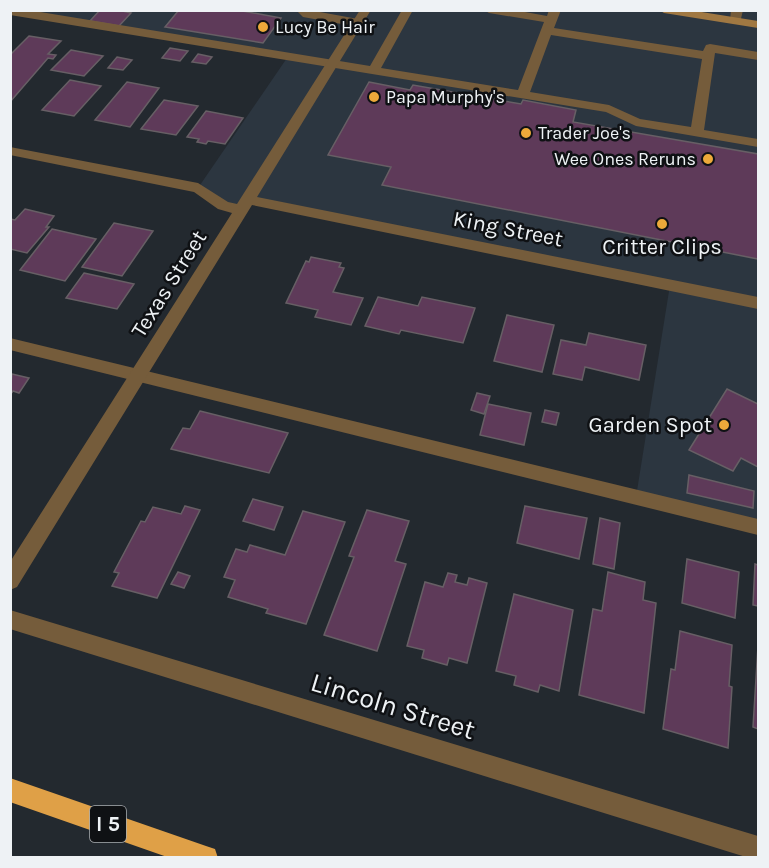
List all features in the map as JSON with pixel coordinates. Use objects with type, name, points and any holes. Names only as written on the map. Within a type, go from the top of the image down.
[{"type":"highway","name":"I 5","points":[[10,790],[206,858]]},
{"type":"main road","points":[[664,10],[737,16],[759,25]]},
{"type":"street","points":[[72,21],[82,10]]},
{"type":"street","points":[[301,10],[307,15],[357,23]]},
{"type":"street","name":"Texas Street","points":[[10,581],[366,10]]},
{"type":"street","points":[[373,72],[408,10]]},
{"type":"street","points":[[489,10],[551,21],[709,56]]},
{"type":"street","points":[[10,11],[373,72],[524,94],[609,109],[636,122],[759,143]]},
{"type":"street","points":[[524,94],[551,21]]},
{"type":"street","points":[[697,133],[711,48],[759,56]]},
{"type":"street","name":"King Street","points":[[10,151],[198,188],[223,206],[245,205],[759,303]]},
{"type":"street","points":[[10,344],[759,527]]},
{"type":"street","name":"Lincoln Street","points":[[10,618],[759,848]]},
{"type":"shaded area","points":[[10,11],[758,11],[758,527],[636,497],[670,285],[248,200],[242,210],[198,188],[287,58]]},
{"type":"building","points":[[100,10],[131,13],[119,26],[90,21]]},
{"type":"building","points":[[179,10],[237,10],[281,18],[263,43],[165,27]]},
{"type":"building","points":[[29,36],[61,41],[48,54],[56,55],[53,59],[48,58],[10,102],[10,55]]},
{"type":"building","points":[[170,48],[188,51],[180,61],[162,58]]},
{"type":"building","points":[[71,50],[103,56],[84,76],[51,70]]},
{"type":"building","points":[[198,54],[212,57],[206,64],[192,62]]},
{"type":"building","points":[[117,57],[132,60],[123,70],[108,68]]},
{"type":"building","points":[[70,80],[101,86],[74,116],[42,110]]},
{"type":"building","points":[[127,82],[159,88],[130,127],[95,120]]},
{"type":"building","points":[[369,82],[410,90],[413,85],[521,104],[523,100],[576,110],[573,122],[758,154],[758,259],[382,185],[391,167],[328,155]]},
{"type":"building","points":[[164,100],[198,106],[176,135],[141,129]]},
{"type":"building","points":[[206,111],[243,118],[225,144],[208,141],[206,144],[197,142],[199,139],[187,137]]},
{"type":"building","points":[[25,209],[54,216],[46,227],[49,227],[27,253],[10,249],[10,219],[15,220]]},
{"type":"building","points":[[114,223],[153,231],[122,276],[82,267]]},
{"type":"building","points":[[52,229],[96,239],[65,281],[20,270]]},
{"type":"building","points":[[311,257],[341,263],[339,267],[344,268],[333,292],[363,298],[351,325],[315,317],[318,310],[286,303],[306,261],[309,262]]},
{"type":"building","points":[[84,273],[134,284],[117,309],[66,298]]},
{"type":"building","points":[[378,297],[418,306],[422,297],[475,308],[463,343],[401,330],[399,334],[365,326]]},
{"type":"building","points":[[507,315],[554,325],[542,372],[494,361]]},
{"type":"building","points":[[589,333],[646,345],[639,380],[585,367],[582,380],[553,374],[561,340],[586,345]]},
{"type":"building","points":[[12,374],[29,378],[19,393],[13,391],[10,395]]},
{"type":"building","points":[[727,389],[758,404],[758,467],[741,458],[733,471],[689,450]]},
{"type":"building","points":[[477,393],[490,396],[484,414],[471,410]]},
{"type":"building","points":[[488,404],[531,413],[524,445],[480,435]]},
{"type":"building","points":[[545,410],[559,413],[556,425],[542,422]]},
{"type":"building","points":[[200,411],[288,433],[269,473],[171,449],[183,428],[190,429]]},
{"type":"building","points":[[689,475],[754,491],[753,508],[687,493]]},
{"type":"building","points":[[253,499],[283,507],[274,530],[243,521]]},
{"type":"building","points":[[185,506],[200,510],[157,598],[112,586],[119,573],[114,572],[141,521],[145,522],[153,507],[181,514]]},
{"type":"building","points":[[525,506],[587,518],[579,559],[517,543]]},
{"type":"building","points":[[367,510],[409,521],[395,561],[406,564],[377,651],[324,635],[354,557],[349,556]]},
{"type":"building","points":[[303,511],[345,522],[306,624],[266,613],[268,609],[228,597],[235,580],[224,577],[236,549],[247,552],[250,545],[285,555]]},
{"type":"building","points":[[600,518],[620,523],[614,569],[593,564]]},
{"type":"building","points":[[687,559],[739,572],[735,618],[682,603]]},
{"type":"building","points":[[755,564],[758,565],[758,606],[753,605]]},
{"type":"building","points":[[178,572],[190,576],[184,588],[171,584]]},
{"type":"building","points":[[608,572],[645,582],[643,600],[656,603],[644,713],[579,695],[593,609],[602,611]]},
{"type":"building","points":[[448,573],[457,575],[455,582],[467,585],[469,578],[487,583],[467,663],[449,658],[447,665],[422,658],[424,650],[407,646],[425,582],[443,587]]},
{"type":"building","points":[[514,594],[573,610],[559,691],[540,685],[538,692],[514,685],[516,676],[496,671]]},
{"type":"building","points":[[680,631],[732,645],[728,748],[663,729],[671,669],[675,670]]},
{"type":"building","points":[[758,646],[758,729],[753,727]]},
{"type":"place","name":"Lucy Be Hair","points":[[263,27]]},
{"type":"place","name":"Papa Murphy's","points":[[374,97]]},
{"type":"place","name":"Trader Joe's","points":[[526,133]]},
{"type":"place","name":"Wee Ones Reruns","points":[[708,159]]},
{"type":"place","name":"Critter Clips","points":[[662,224]]},
{"type":"place","name":"Garden Spot","points":[[724,425]]}]
